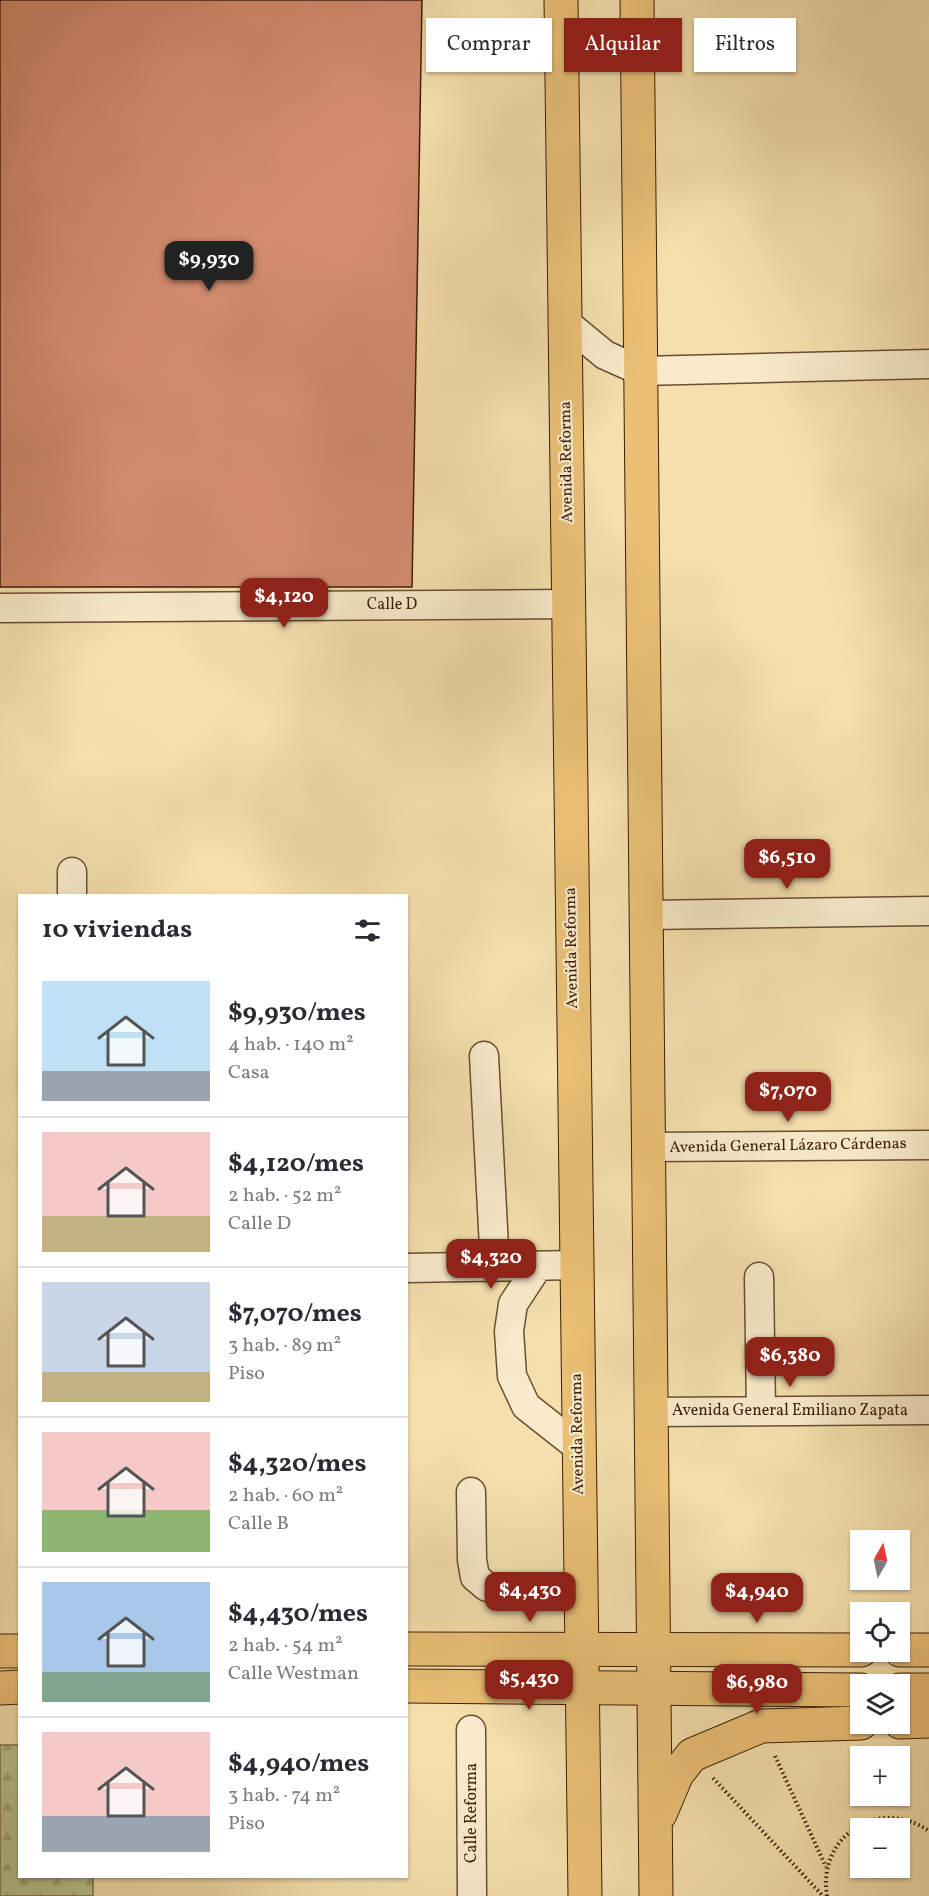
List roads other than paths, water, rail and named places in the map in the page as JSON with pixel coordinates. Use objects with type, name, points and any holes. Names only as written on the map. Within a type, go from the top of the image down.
[{"type":"main road","name":"Avenida Reforma","points":[[561,0],[580,1649],[585,1896]]},
{"type":"main road","points":[[637,0],[656,1896]]},
{"type":"main road","points":[[408,1649],[850,1650]]},
{"type":"main road","points":[[910,1650],[929,1650]]},
{"type":"main road","points":[[0,1652],[18,1651]]},
{"type":"main road","points":[[408,1686],[850,1690]]},
{"type":"main road","points":[[0,1688],[18,1687]]},
{"type":"main road","points":[[910,1690],[929,1690]]},
{"type":"main road","points":[[910,1722],[929,1721]]},
{"type":"main road","points":[[655,1826],[677,1774],[692,1755],[761,1726],[850,1723]]},
{"type":"street","points":[[565,322],[605,355],[641,371],[929,364]]},
{"type":"street","name":"Calle D","points":[[0,608],[568,604]]},
{"type":"street","points":[[646,915],[929,911]]},
{"type":"street","points":[[484,1056],[495,1267]]},
{"type":"street","name":"Avenida General Lázaro Cárdenas","points":[[648,1148],[929,1145]]},
{"type":"street","points":[[408,1268],[576,1265]]},
{"type":"street","points":[[538,1266],[513,1304],[508,1331],[512,1376],[526,1406],[578,1447]]},
{"type":"street","points":[[759,1277],[761,1411]]},
{"type":"street","name":"Avenida General Emiliano Zapata","points":[[651,1412],[929,1410]]},
{"type":"street","points":[[471,1492],[472,1560],[475,1577],[487,1587],[580,1595]]},
{"type":"street","name":"Calle Reforma","points":[[471,1730],[472,1896]]}]
